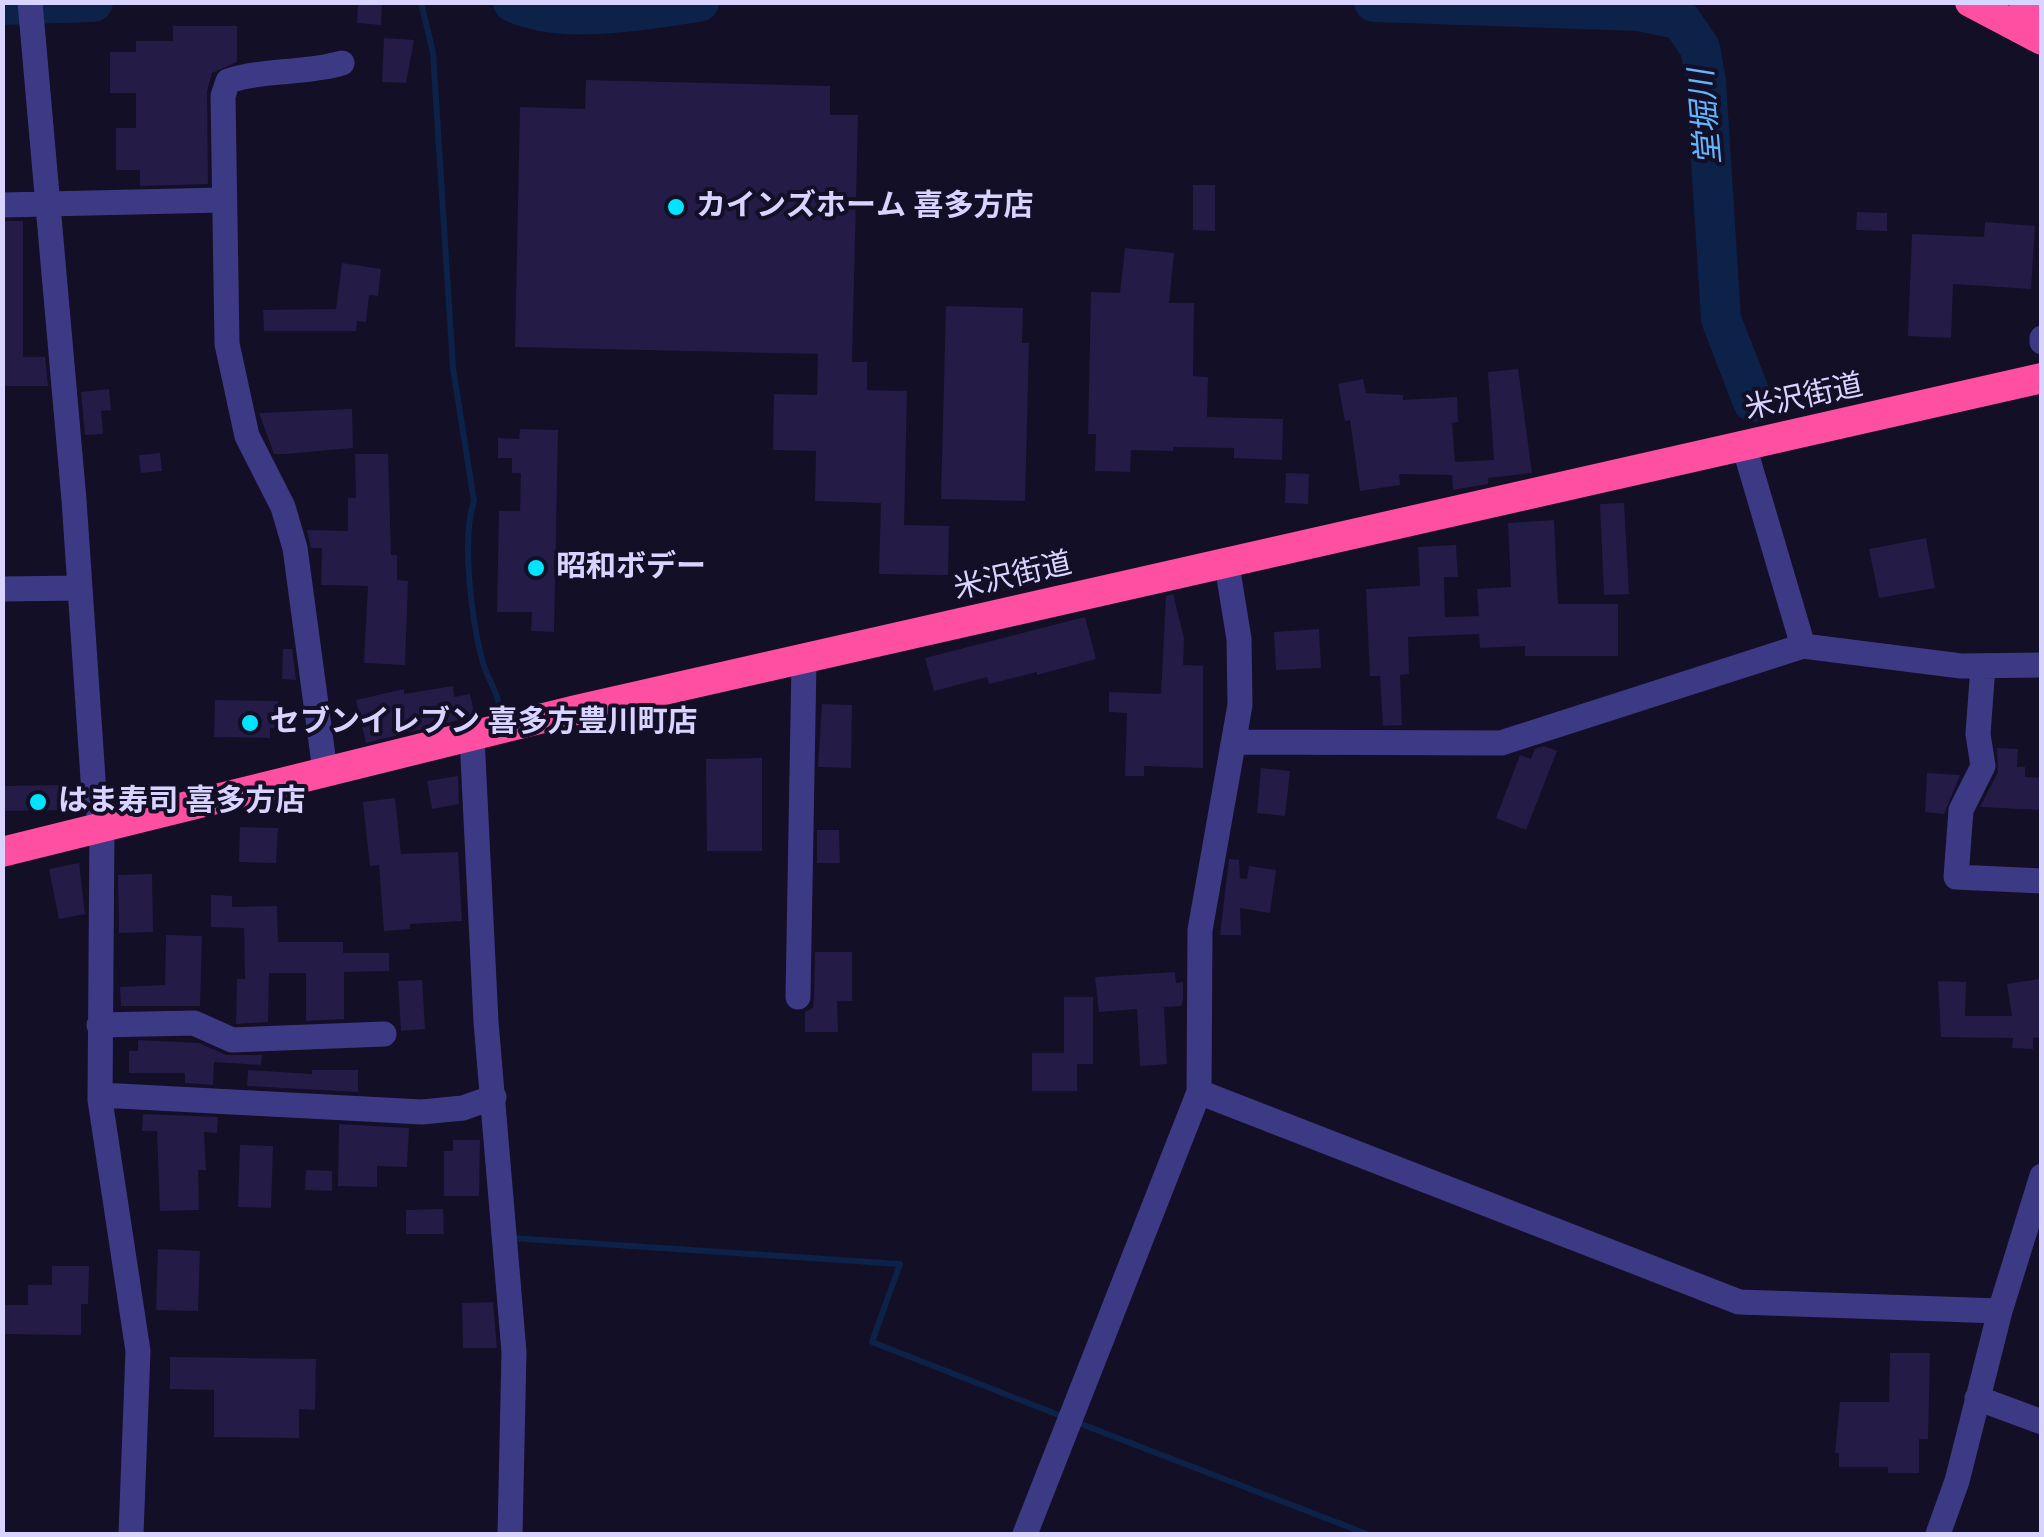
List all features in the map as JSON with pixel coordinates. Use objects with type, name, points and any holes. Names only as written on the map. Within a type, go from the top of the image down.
[{"type":"highway","points":[[1970,2],[2042,40]]},
{"type":"highway","points":[[2024,2],[2042,11]]},
{"type":"highway","name":"米沢街道","points":[[2,852],[324,771],[2042,378]]},
{"type":"street","points":[[30,6],[94,794],[102,826],[100,1095],[138,1351],[131,1534]]},
{"type":"street","points":[[324,771],[295,548],[282,507],[247,436],[227,344],[223,96],[228,81],[315,71],[342,63]]},
{"type":"street","points":[[2,205],[223,200]]},
{"type":"street","points":[[1744,446],[1803,646]]},
{"type":"street","points":[[1024,1534],[1199,1092],[1200,930],[1240,705],[1239,639],[1227,565]]},
{"type":"street","points":[[2,589],[80,588]]},
{"type":"street","points":[[1240,742],[1501,743],[1803,646],[1982,666],[2042,665]]},
{"type":"street","points":[[798,997],[804,661]]},
{"type":"street","points":[[1982,666],[1978,734],[1983,766],[1961,810],[1956,877],[2042,880]]},
{"type":"street","points":[[472,737],[514,1352],[510,1534]]},
{"type":"street","points":[[99,1025],[194,1023],[232,1040],[384,1034]]},
{"type":"street","points":[[1199,1092],[1740,1302],[2000,1311]]},
{"type":"street","points":[[100,1095],[422,1112],[463,1108],[494,1098]]},
{"type":"street","points":[[1938,1534],[1957,1482],[2000,1311],[2042,1176]]},
{"type":"street","points":[[1978,1398],[2042,1422]]},
{"type":"building","points":[[358,2],[382,2],[381,25],[357,23]]},
{"type":"building","points":[[173,26],[237,26],[237,62],[212,73],[207,91],[208,184],[140,186],[140,170],[116,170],[116,128],[136,128],[136,93],[110,93],[110,52],[136,52],[136,41],[173,41]]},
{"type":"building","points":[[384,38],[414,40],[406,83],[382,82]]},
{"type":"building","points":[[586,80],[830,86],[830,115],[858,115],[852,362],[867,362],[867,390],[907,391],[904,525],[949,526],[948,575],[879,574],[881,503],[815,501],[816,451],[773,450],[774,394],[817,395],[818,354],[515,347],[520,107],[585,109]]},
{"type":"building","points":[[1193,185],[1215,185],[1215,231],[1193,230]]},
{"type":"building","points":[[1857,212],[1887,213],[1887,231],[1856,230]]},
{"type":"building","points":[[2,221],[23,221],[23,357],[45,357],[48,386],[2,386]]},
{"type":"building","points":[[1985,222],[2035,226],[2031,289],[1953,284],[1951,338],[1908,336],[1912,234],[1984,237]]},
{"type":"building","points":[[1125,248],[1174,253],[1169,303],[1194,303],[1193,376],[1208,377],[1207,417],[1283,419],[1282,460],[1234,458],[1234,448],[1173,447],[1173,451],[1131,450],[1130,472],[1095,471],[1096,434],[1088,434],[1091,292],[1120,293]]},
{"type":"building","points":[[342,263],[381,269],[378,296],[369,295],[366,322],[357,321],[356,331],[264,331],[263,310],[336,309]]},
{"type":"building","points":[[946,306],[1023,308],[1022,343],[1029,343],[1025,501],[941,499]]},
{"type":"building","points":[[1518,369],[1532,473],[1488,478],[1488,484],[1453,490],[1452,475],[1399,474],[1400,485],[1360,491],[1350,420],[1345,421],[1338,384],[1363,379],[1366,393],[1403,395],[1403,400],[1457,397],[1458,422],[1452,423],[1455,462],[1494,460],[1488,372]]},
{"type":"building","points":[[109,389],[111,410],[101,411],[103,434],[85,435],[81,392]]},
{"type":"building","points":[[352,409],[353,448],[285,454],[274,454],[259,413]]},
{"type":"building","points":[[520,429],[558,430],[554,632],[531,631],[532,612],[497,612],[499,511],[520,511],[521,473],[512,473],[512,458],[498,458],[498,438],[519,439]]},
{"type":"building","points":[[160,453],[162,471],[141,473],[139,455]]},
{"type":"building","points":[[355,454],[388,454],[391,555],[397,555],[397,580],[408,581],[405,665],[364,663],[368,586],[321,585],[322,548],[311,548],[307,530],[348,531],[348,498],[356,498]]},
{"type":"building","points":[[1286,473],[1309,474],[1308,504],[1285,503]]},
{"type":"building","points":[[1624,503],[1629,594],[1604,595],[1600,504]]},
{"type":"building","points":[[1554,520],[1558,604],[1618,604],[1618,656],[1525,656],[1525,646],[1480,648],[1479,634],[1408,637],[1409,674],[1400,675],[1402,725],[1383,726],[1380,676],[1370,676],[1366,589],[1420,586],[1418,547],[1456,545],[1458,577],[1444,577],[1445,617],[1479,616],[1477,589],[1511,587],[1508,523]]},
{"type":"building","points":[[1926,538],[1935,588],[1879,598],[1869,549]]},
{"type":"building","points":[[1173,594],[1184,638],[1183,665],[1203,666],[1203,768],[1144,766],[1144,776],[1125,776],[1127,713],[1109,712],[1109,692],[1161,694],[1166,596]]},
{"type":"building","points":[[1085,617],[1096,659],[1037,675],[989,684],[987,677],[934,691],[925,658]]},
{"type":"building","points":[[1319,629],[1321,668],[1276,670],[1274,632]]},
{"type":"building","points":[[283,649],[292,649],[296,680],[282,679]]},
{"type":"building","points":[[453,686],[454,697],[470,694],[475,716],[366,743],[356,700],[404,689],[404,694]]},
{"type":"building","points":[[215,700],[278,701],[278,728],[270,728],[270,738],[214,737]]},
{"type":"building","points":[[822,704],[852,705],[851,768],[818,767]]},
{"type":"building","points":[[1544,746],[1557,751],[1526,830],[1496,818],[1520,755],[1531,759],[1535,749]]},
{"type":"building","points":[[1997,748],[2018,749],[2017,767],[2025,767],[2025,777],[2042,778],[2042,810],[1980,807],[1998,772]]},
{"type":"building","points":[[762,758],[762,851],[707,851],[706,759]]},
{"type":"building","points":[[1261,768],[1290,771],[1285,816],[1257,813]]},
{"type":"building","points":[[1927,773],[1960,775],[1944,814],[1925,812]]},
{"type":"building","points":[[458,776],[459,804],[432,809],[427,781]]},
{"type":"building","points":[[66,785],[67,810],[2,811],[2,786]]},
{"type":"building","points":[[395,798],[401,854],[458,852],[462,921],[410,924],[410,929],[384,931],[379,865],[370,866],[363,802]]},
{"type":"building","points":[[240,827],[278,828],[276,863],[239,862]]},
{"type":"building","points":[[817,830],[839,830],[840,863],[817,863]]},
{"type":"building","points":[[1229,859],[1239,860],[1240,878],[1247,879],[1249,866],[1276,870],[1270,913],[1240,908],[1241,935],[1220,935]]},
{"type":"building","points":[[79,863],[85,914],[59,919],[49,869]]},
{"type":"building","points":[[152,874],[153,932],[119,933],[118,875]]},
{"type":"building","points":[[211,895],[232,896],[232,907],[277,906],[278,942],[343,942],[343,953],[389,953],[389,971],[344,972],[344,1019],[306,1021],[306,973],[269,973],[268,1022],[236,1024],[237,979],[245,979],[244,928],[211,927]]},
{"type":"building","points":[[166,935],[202,936],[200,1006],[121,1006],[120,987],[165,985]]},
{"type":"building","points":[[815,952],[852,952],[852,1001],[837,1001],[838,1032],[805,1032],[805,1012],[813,1008]]},
{"type":"building","points":[[1175,972],[1176,983],[1183,982],[1183,1000],[1181,1006],[1164,1007],[1167,1064],[1140,1066],[1137,1009],[1099,1012],[1095,977]]},
{"type":"building","points":[[2039,979],[2042,1037],[2033,1038],[2033,1049],[2012,1048],[2013,1038],[1941,1037],[1938,981],[1966,982],[1965,1016],[2012,1016],[2007,984]]},
{"type":"building","points":[[422,980],[425,1029],[401,1031],[398,981]]},
{"type":"building","points":[[1064,997],[1093,997],[1093,1064],[1077,1064],[1077,1091],[1032,1091],[1032,1053],[1064,1053]]},
{"type":"building","points":[[138,1040],[199,1043],[226,1055],[262,1055],[261,1065],[214,1062],[213,1085],[185,1083],[185,1073],[129,1073],[129,1051],[138,1051]]},
{"type":"building","points":[[248,1070],[312,1074],[312,1070],[358,1070],[358,1092],[247,1086]]},
{"type":"building","points":[[143,1114],[218,1117],[217,1133],[204,1132],[206,1170],[198,1170],[199,1210],[160,1211],[157,1131],[142,1131]]},
{"type":"building","points":[[339,1124],[409,1128],[407,1167],[377,1166],[377,1187],[338,1186]]},
{"type":"building","points":[[453,1140],[480,1140],[479,1196],[444,1196],[444,1151],[453,1151]]},
{"type":"building","points":[[240,1145],[273,1146],[271,1208],[238,1207]]},
{"type":"building","points":[[306,1170],[332,1171],[332,1191],[305,1190]]},
{"type":"building","points":[[443,1209],[444,1234],[406,1234],[406,1210]]},
{"type":"building","points":[[158,1249],[200,1251],[198,1311],[156,1310]]},
{"type":"building","points":[[52,1266],[89,1266],[88,1304],[81,1304],[81,1335],[2,1334],[2,1305],[28,1305],[28,1285],[52,1285]]},
{"type":"building","points":[[493,1302],[497,1348],[463,1348],[462,1303]]},
{"type":"building","points":[[1890,1353],[1930,1353],[1928,1439],[1919,1439],[1919,1473],[1888,1473],[1888,1467],[1839,1467],[1839,1453],[1835,1453],[1840,1402],[1889,1402]]},
{"type":"building","points":[[170,1357],[316,1359],[315,1410],[299,1409],[299,1438],[214,1437],[214,1390],[170,1389]]},
{"type":"waterway","name":"堂堀川","points":[[2,5],[93,2]]},
{"type":"waterway","points":[[421,2],[433,53],[453,368],[474,501],[468,537],[472,604],[483,663],[497,697],[497,721]]},
{"type":"waterway","name":"堂堀川","points":[[513,2],[533,9],[579,14],[699,2]]},
{"type":"waterway","name":"堂堀川","points":[[1374,2],[1639,11],[1681,20],[1700,48],[1706,81],[1721,319],[1753,402]]},
{"type":"waterway","points":[[512,1238],[900,1264],[872,1342],[1064,1417]]},
{"type":"waterway","points":[[1076,1422],[1367,1534]]},
{"type":"place","name":"カインズホーム 喜多方店","points":[[676,207]]},
{"type":"place","name":"昭和ボデー","points":[[536,568]]},
{"type":"place","name":"セブンイレブン 喜多方豊川町店","points":[[250,723]]},
{"type":"place","name":"はま寿司 喜多方店","points":[[38,802]]}]
